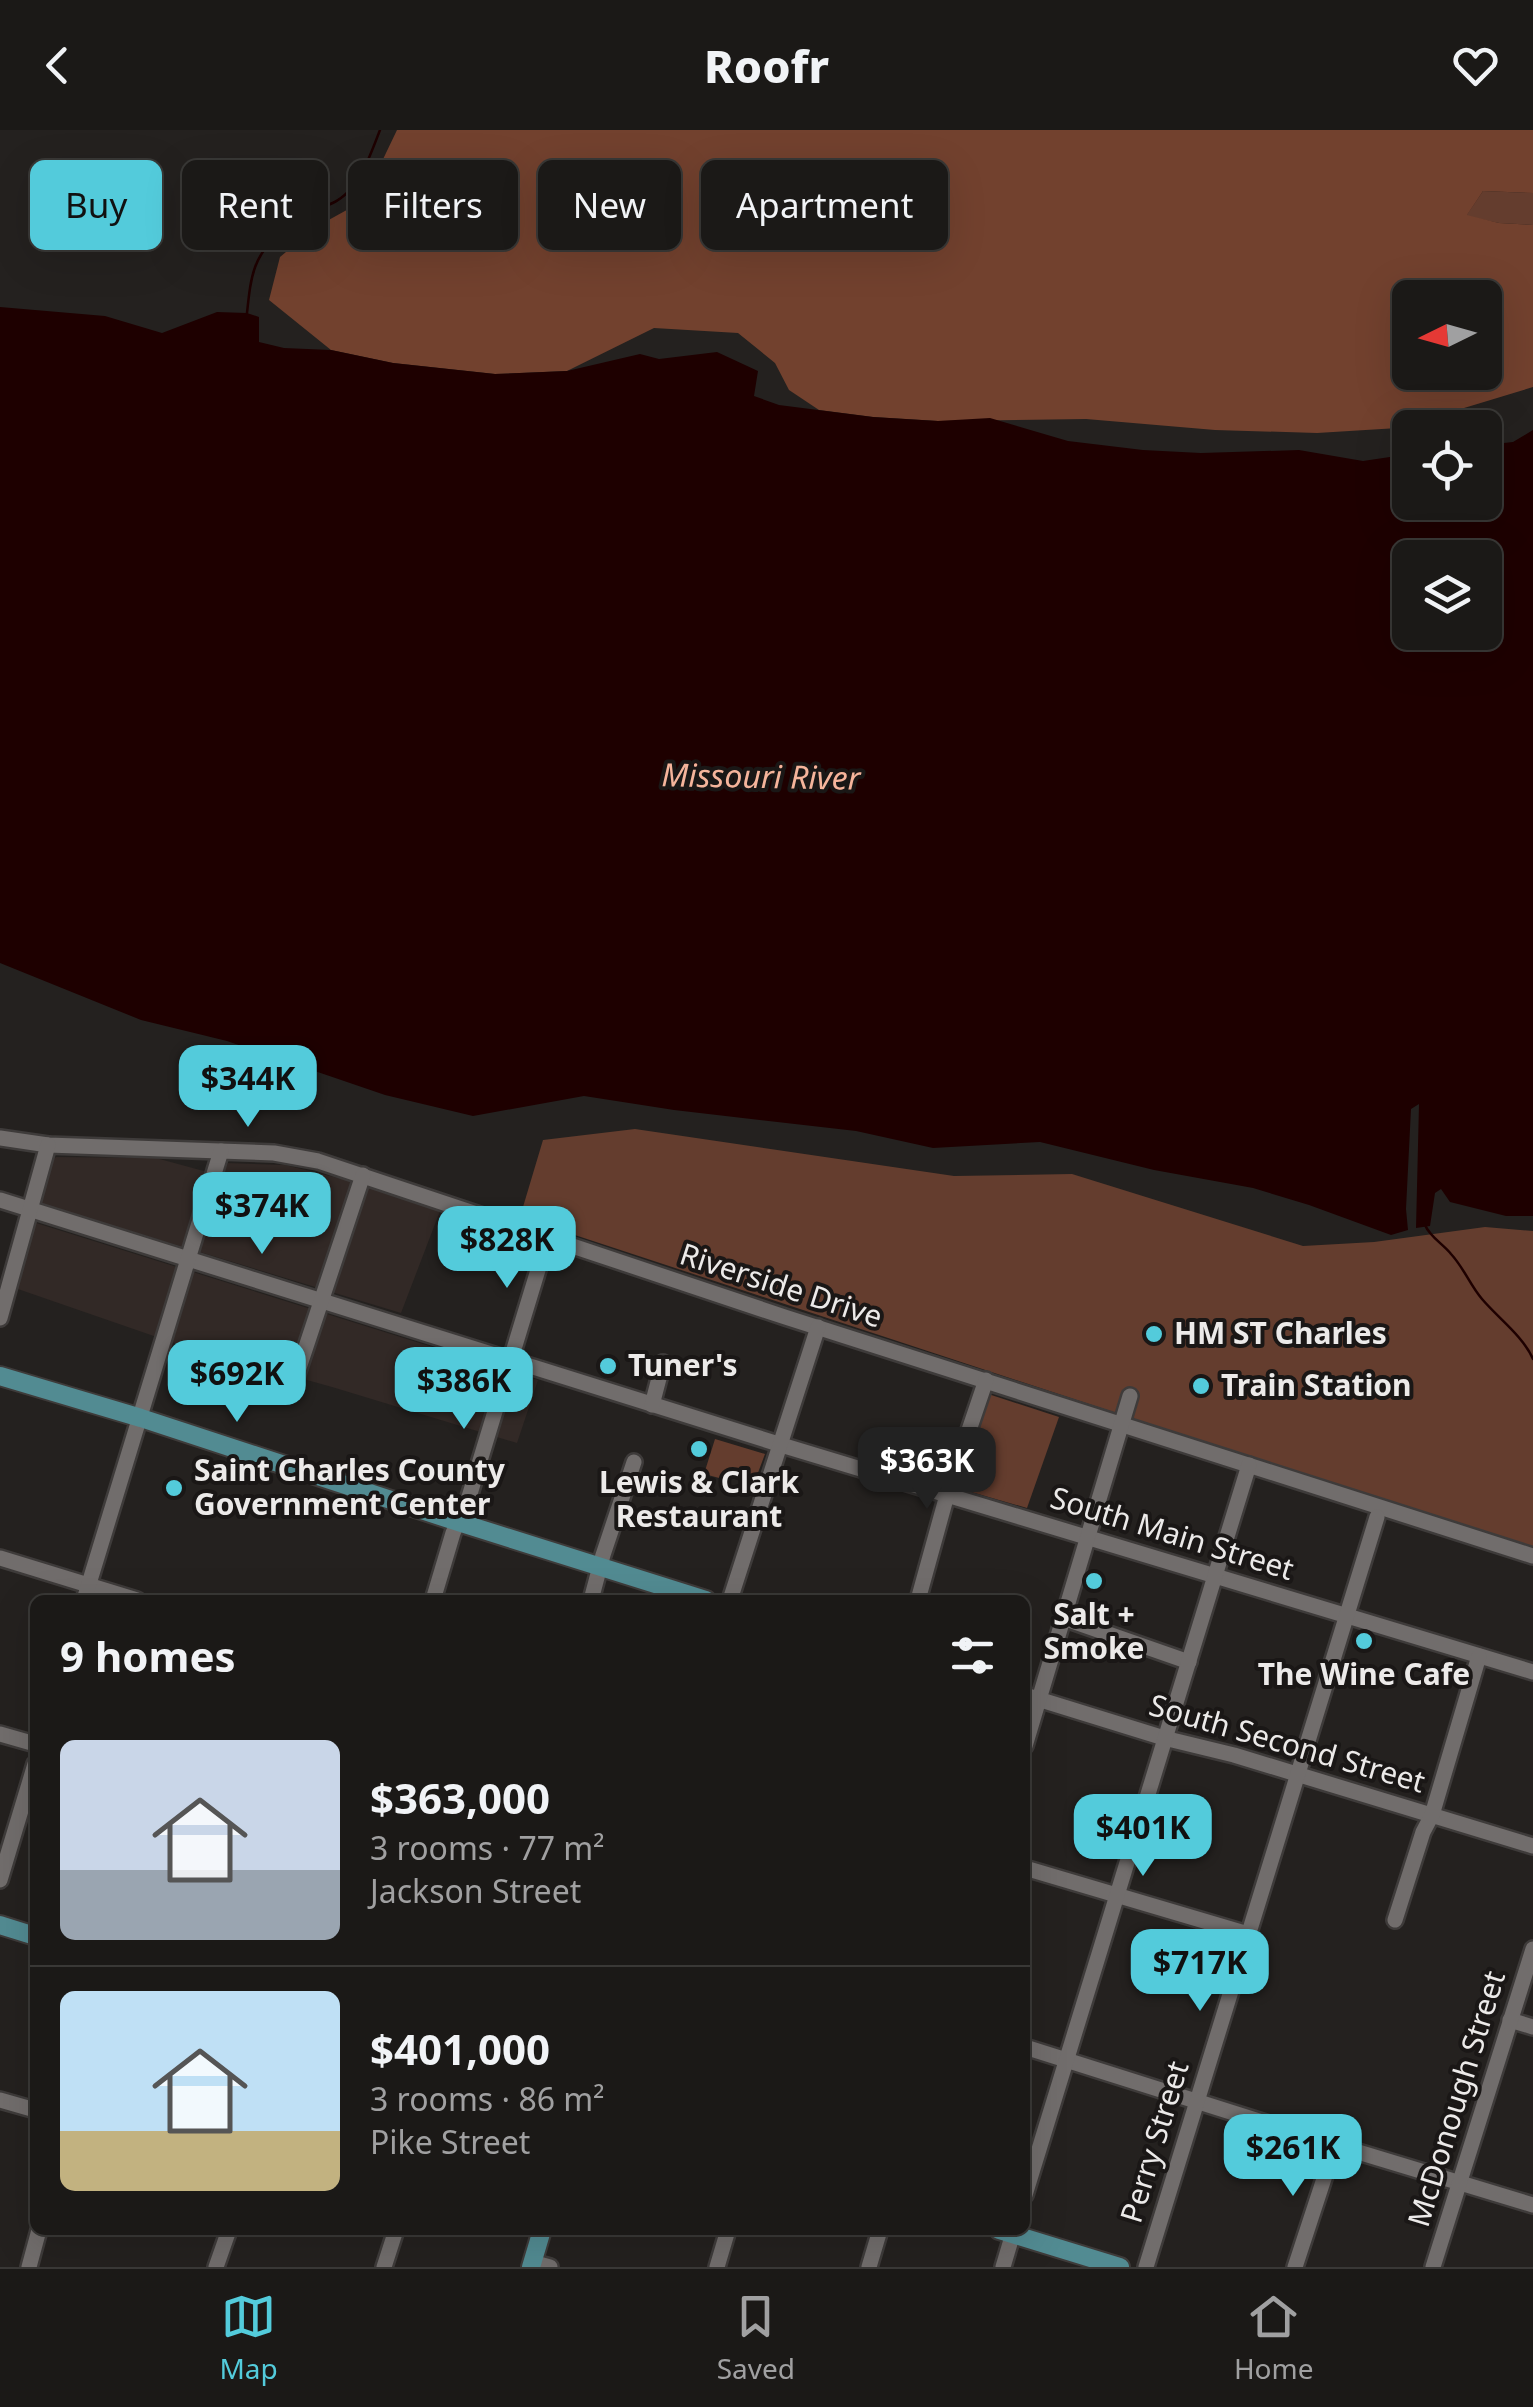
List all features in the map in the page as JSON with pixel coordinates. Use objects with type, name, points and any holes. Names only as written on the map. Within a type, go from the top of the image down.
[{"type":"main road","points":[[0,1376],[690,1595]]},
{"type":"main road","points":[[0,1925],[30,1934]]},
{"type":"main road","points":[[538,2265],[541,2235]]},
{"type":"main road","points":[[1019,2235],[1120,2267]]},
{"type":"street","name":"Riverside Drive","points":[[0,1138],[48,1144],[294,1156],[1533,1556]]},
{"type":"street","points":[[0,1318],[48,1144]]},
{"type":"street","points":[[0,1558],[87,1592],[220,1151]]},
{"type":"street","points":[[294,1383],[362,1175]]},
{"type":"street","name":"South Main Street","points":[[0,1200],[652,1405],[1533,1672]]},
{"type":"street","points":[[435,1595],[469,1497],[548,1237]]},
{"type":"street","points":[[732,1595],[818,1328]]},
{"type":"street","points":[[652,1405],[663,1363]]},
{"type":"street","points":[[919,1595],[947,1494],[986,1380]]},
{"type":"street","points":[[1032,1697],[1064,1618],[1130,1396]]},
{"type":"street","points":[[591,1595],[634,1462]]},
{"type":"street","points":[[1030,2180],[1249,1466]]},
{"type":"street","name":"Perry Street","points":[[1146,2267],[1377,1517]]},
{"type":"street","points":[[1064,1618],[1189,1662]]},
{"type":"street","points":[[1395,1920],[1422,1832],[1432,1815],[1479,1656]]},
{"type":"street","name":"South Second Street","points":[[1032,1697],[1533,1846]]},
{"type":"street","points":[[0,1734],[30,1743]]},
{"type":"street","points":[[0,1880],[30,1781]]},
{"type":"street","points":[[1030,1869],[1248,1934]]},
{"type":"street","name":"McDonough Street","points":[[1433,2267],[1533,1948]]},
{"type":"street","points":[[1510,2020],[1533,2027]]},
{"type":"street","points":[[1030,2048],[1533,2204]]},
{"type":"street","points":[[0,2100],[30,2109]]},
{"type":"street","points":[[1295,2267],[1335,2145]]},
{"type":"street","points":[[29,2267],[38,2235]]},
{"type":"street","points":[[216,2267],[227,2235]]},
{"type":"street","points":[[384,2267],[394,2235]]},
{"type":"street","points":[[717,2267],[727,2235]]},
{"type":"street","points":[[868,2267],[878,2235]]},
{"type":"street","points":[[1003,2267],[1008,2235]]},
{"type":"shaded area","points":[[397,130],[1533,130],[1533,193],[1483,191],[1467,215],[1499,223],[1533,225],[1533,387],[1457,410],[1392,410],[1392,428],[1317,433],[1215,430],[1086,419],[938,421],[819,410],[789,390],[775,363],[738,333],[654,328],[567,371],[495,374],[393,363],[331,350],[269,300],[280,257],[288,250],[328,250],[328,220],[348,209],[348,250],[518,250],[518,160],[383,160]]},
{"type":"shaded area","points":[[1483,191],[1533,193],[1533,225],[1466,216]]},
{"type":"shaded area","points":[[635,1129],[954,1176],[1072,1174],[1303,1246],[1374,1242],[1485,1227],[1533,1231],[1533,1550],[520,1217],[543,1140]]},
{"type":"shaded area","points":[[56,1157],[156,1158],[222,1176],[228,1163],[285,1165],[371,1186],[440,1211],[401,1313],[41,1204],[51,1161]]},
{"type":"shaded area","points":[[33,1222],[538,1380],[517,1443],[174,1343],[15,1288]]},
{"type":"shaded area","points":[[976,1390],[1059,1417],[1027,1508],[947,1485]]},
{"type":"shaded area","points":[[715,1439],[765,1454],[756,1478],[727,1470],[723,1479],[704,1474]]},
{"type":"water","name":"Missouri River","points":[[0,307],[105,316],[162,333],[217,312],[247,313],[259,317],[259,342],[495,374],[567,371],[640,354],[659,359],[717,352],[758,371],[754,396],[779,405],[873,417],[938,421],[990,418],[1068,441],[1143,450],[1299,450],[1363,461],[1392,457],[1392,520],[1502,520],[1502,443],[1513,442],[1533,430],[1533,1216],[1506,1216],[1450,1202],[1441,1189],[1435,1193],[1430,1226],[1416,1228],[1419,1104],[1411,1109],[1408,1230],[1391,1235],[1253,1188],[1154,1170],[1040,1142],[933,1148],[856,1131],[584,1096],[473,1116],[385,1095],[227,1041],[141,1020],[0,963]]},
{"type":"waterway","points":[[247,313],[252,277],[272,239],[295,218],[347,193],[361,173],[380,130]]},
{"type":"waterway","points":[[1425,1225],[1533,1359]]},
{"type":"place","name":"HM ST Charles","points":[[1154,1334]]},
{"type":"place","name":"Tuner's","points":[[608,1366]]},
{"type":"place","name":"Train Station","points":[[1201,1386]]},
{"type":"place","name":"Lewis & Clark Restaurant","points":[[699,1449]]},
{"type":"place","name":"Saint Charles County Government Center","points":[[174,1488]]},
{"type":"place","name":"Salt + Smoke","points":[[1094,1581]]},
{"type":"place","name":"The Wine Cafe","points":[[1364,1641]]}]
